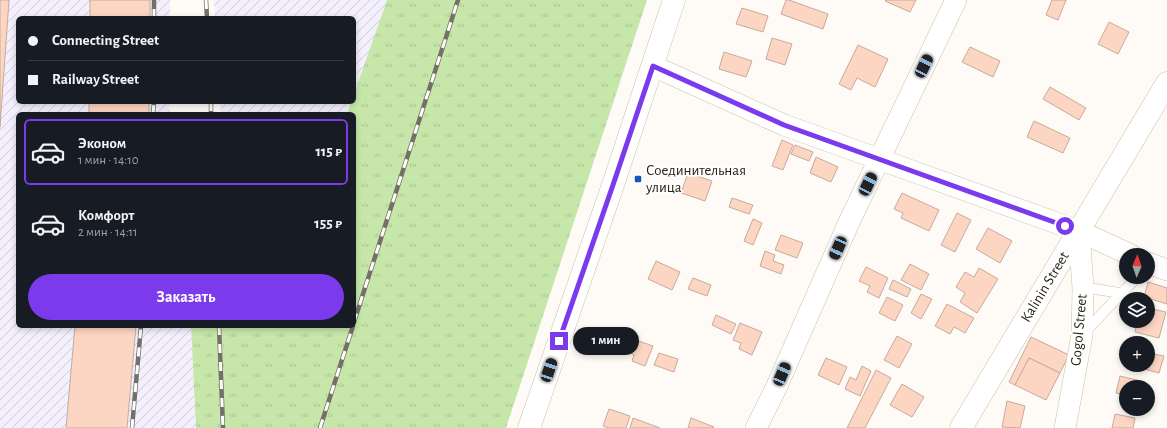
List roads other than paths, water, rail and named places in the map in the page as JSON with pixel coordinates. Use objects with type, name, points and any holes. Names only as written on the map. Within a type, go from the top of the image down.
[{"type":"street","points":[[529,428],[614,182],[674,0]]},
{"type":"street","points":[[756,428],[776,388],[850,220],[956,0]]},
{"type":"street","points":[[653,66],[784,125],[1079,231],[1119,249]]},
{"type":"street","name":"Kalinin Street","points":[[960,428],[1167,83]]},
{"type":"street","name":"Gogol Street","points":[[1065,428],[1082,335],[1083,288],[1079,231]]},
{"type":"street","points":[[1155,265],[1167,270]]},
{"type":"lane","points":[[1123,292],[1130,284]]},
{"type":"lane","points":[[1083,288],[1095,288],[1119,293]]},
{"type":"lane","points":[[1082,335],[1119,296]]},
{"type":"railway","points":[[154,0],[154,16]]},
{"type":"railway","points":[[206,0],[207,16]]},
{"type":"railway","points":[[356,316],[458,0]]},
{"type":"railway","points":[[153,112],[154,104]]},
{"type":"railway","points":[[211,104],[211,112]]},
{"type":"railway","points":[[132,428],[141,328]]},
{"type":"railway","points":[[219,328],[223,428]]},
{"type":"railway","points":[[320,428],[352,328]]},
{"type":"place","name":"Соединительная улица","points":[[638,179]]}]
